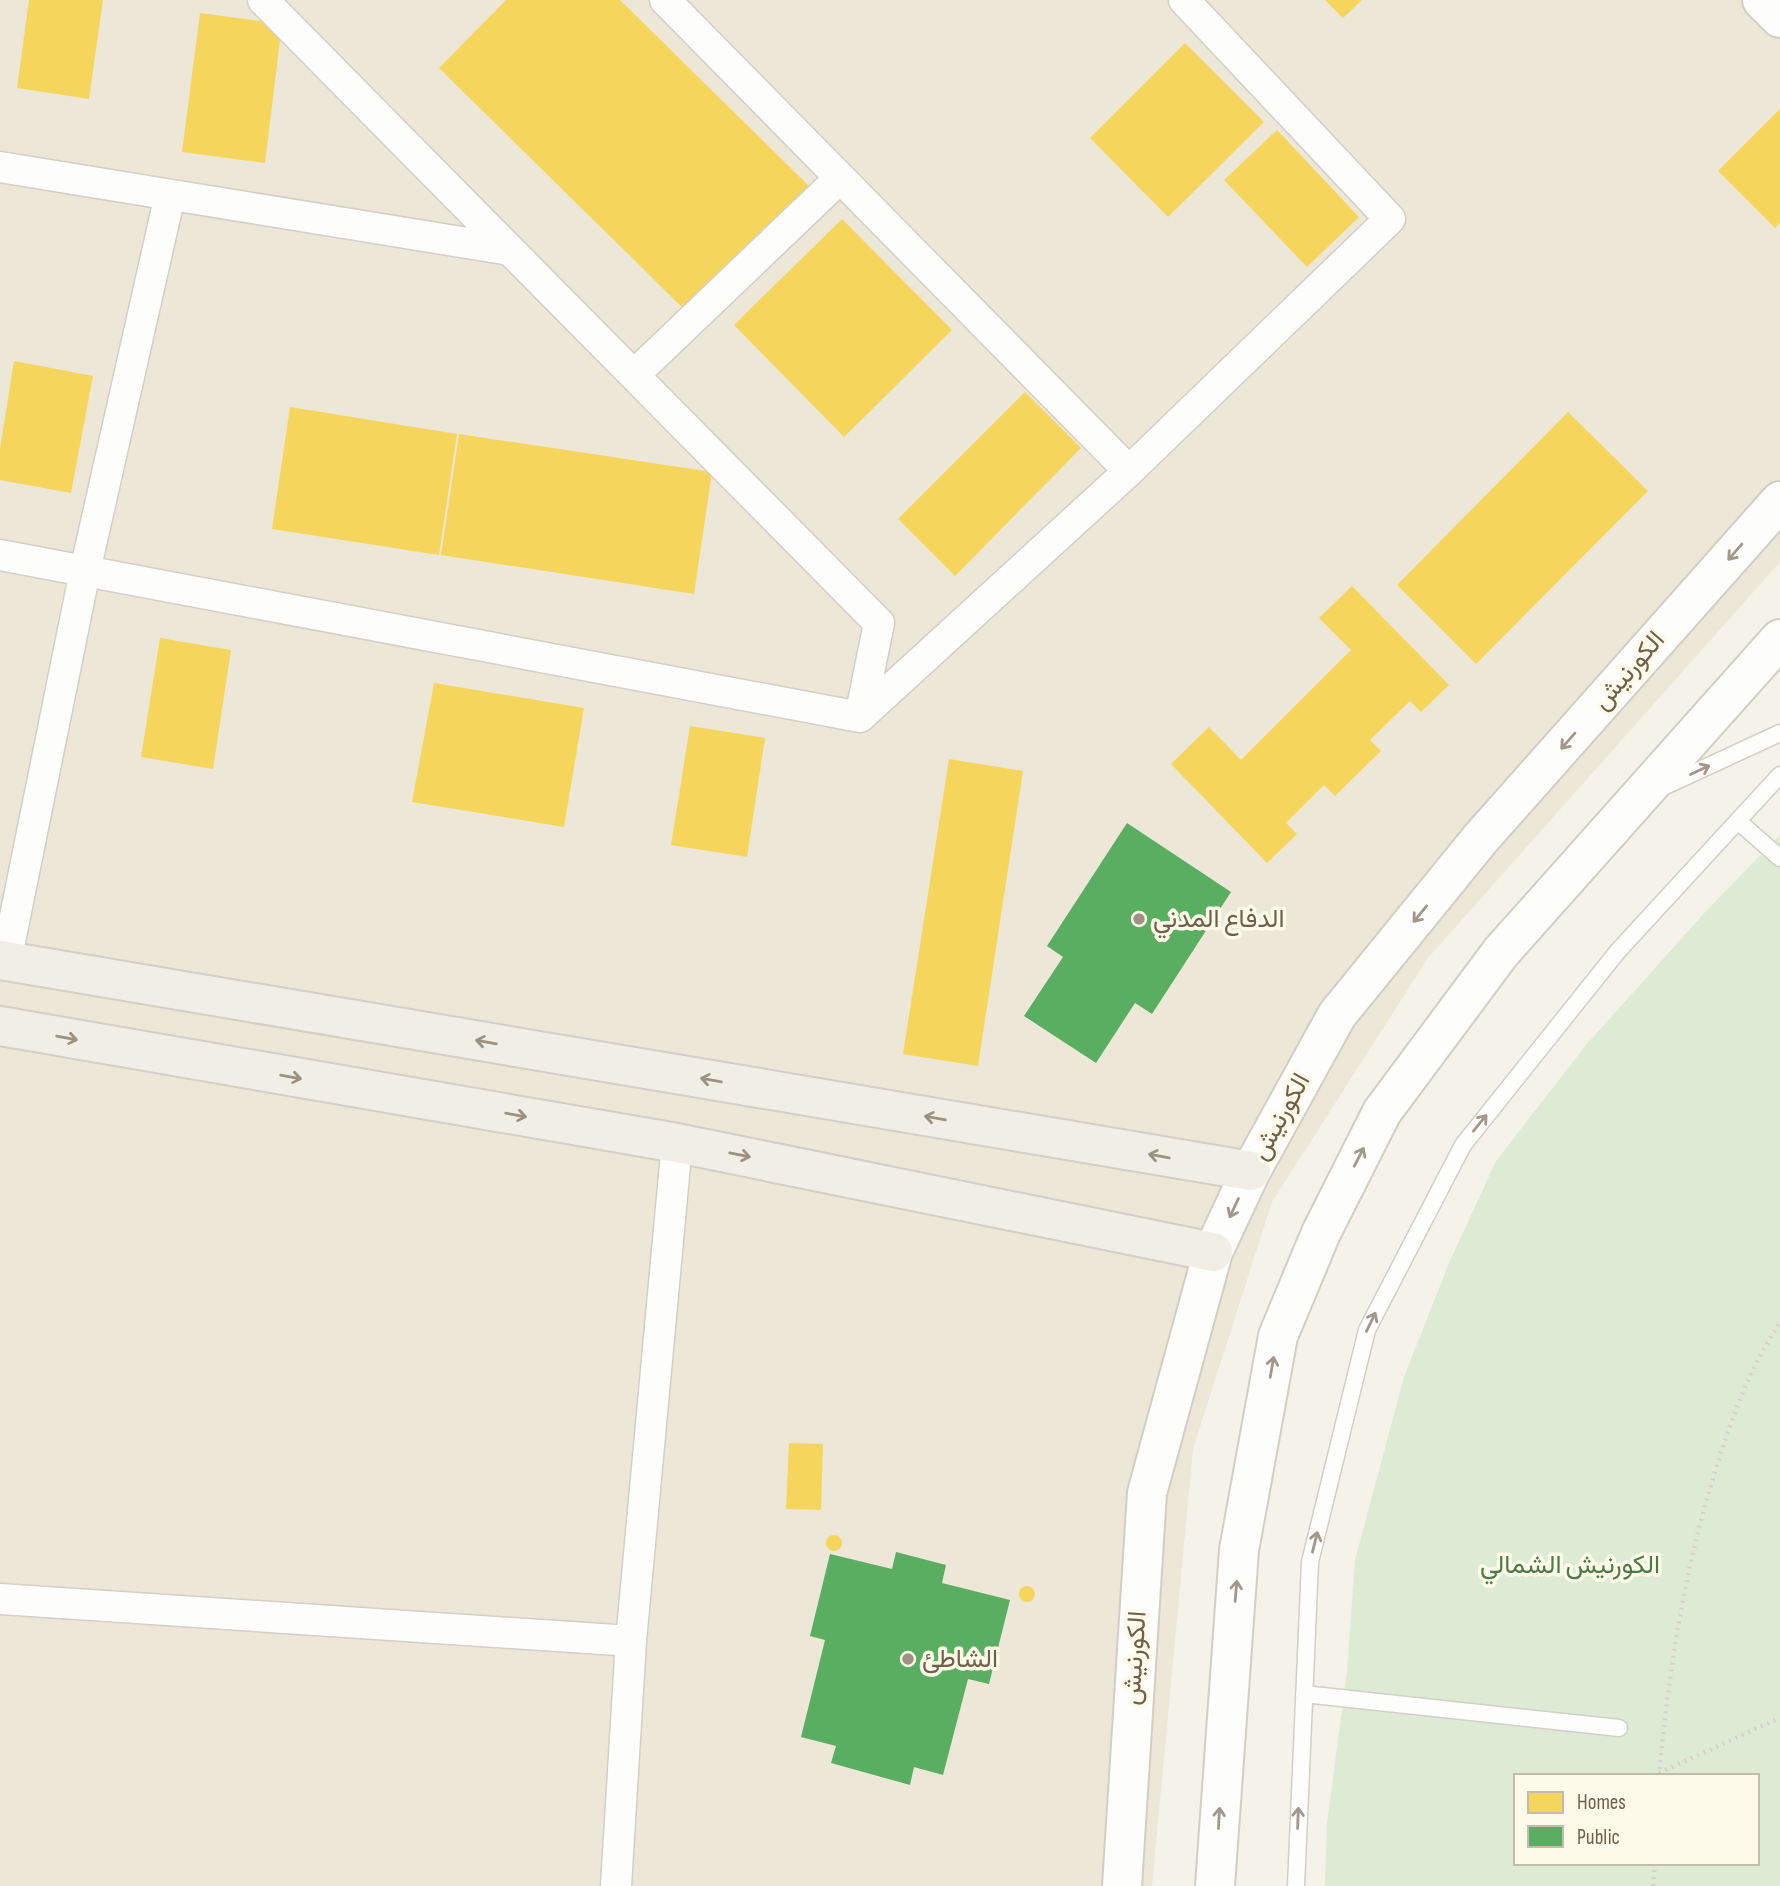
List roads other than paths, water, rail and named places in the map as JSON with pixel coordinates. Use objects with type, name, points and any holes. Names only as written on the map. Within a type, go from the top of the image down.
[{"type":"main road","points":[[1762,0],[1780,18]]},
{"type":"main road","name":"الكورنيش","points":[[1122,1886],[1147,1493],[1213,1252],[1251,1171],[1337,1016],[1481,838],[1780,501]]},
{"type":"main road","points":[[1215,1886],[1239,1550],[1278,1336],[1321,1233],[1382,1112],[1502,952],[1780,639]]},
{"type":"main road","points":[[3,960],[1251,1171]]},
{"type":"main road","points":[[0,1026],[677,1143],[1213,1252]]},
{"type":"street","points":[[263,0],[879,623],[860,717]]},
{"type":"street","points":[[665,0],[1129,471]]},
{"type":"street","points":[[860,717],[1129,471],[1390,219],[1184,0]]},
{"type":"street","points":[[0,167],[510,250]]},
{"type":"street","points":[[634,375],[839,178]]},
{"type":"street","points":[[3,960],[85,571],[170,195]]},
{"type":"street","points":[[0,555],[860,717]]},
{"type":"street","points":[[616,1886],[631,1641],[677,1143]]},
{"type":"street","points":[[0,1598],[631,1641]]},
{"type":"lane","points":[[1638,799],[1780,733]]},
{"type":"lane","points":[[1296,1886],[1310,1562],[1367,1331],[1463,1145],[1618,951],[1780,775]]},
{"type":"lane","points":[[1739,822],[1780,858]]},
{"type":"lane","points":[[1304,1693],[1619,1728]]},
{"type":"place","name":"الدفاع المدني","points":[[1139,919]]},
{"type":"place","name":"الشاطئ","points":[[908,1659]]},
{"type":"park label","name":"الكورنيش الشمالي","points":[[1570,1565]]}]
